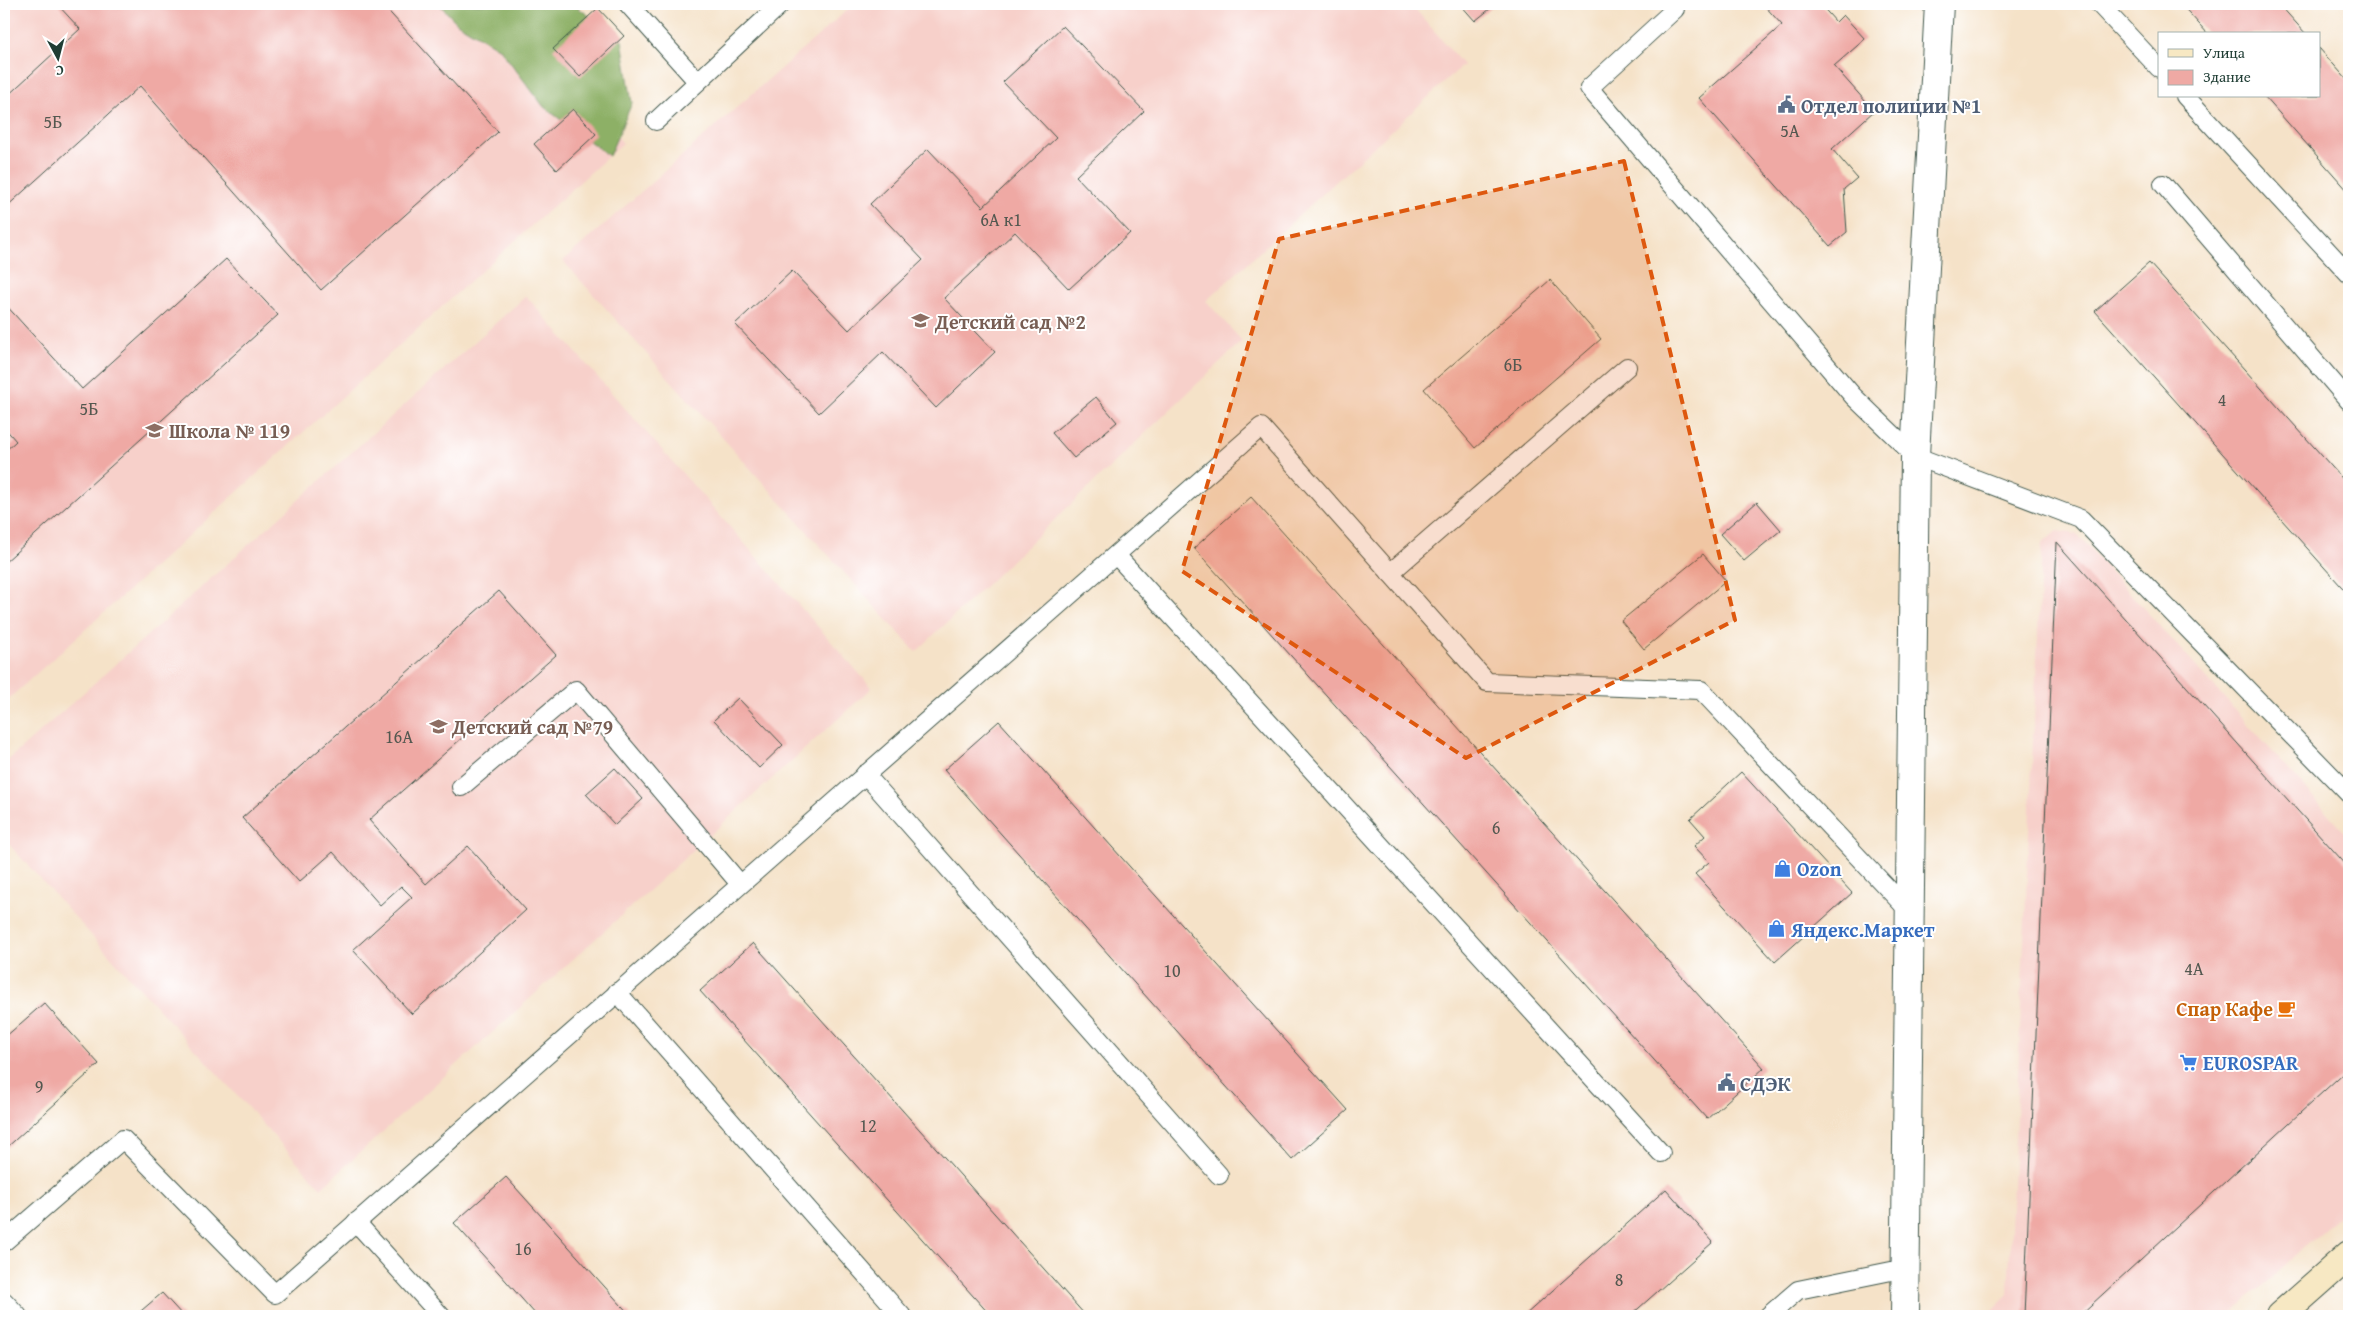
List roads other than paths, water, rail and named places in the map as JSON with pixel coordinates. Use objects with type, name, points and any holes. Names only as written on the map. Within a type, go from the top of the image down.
[{"type":"main road","points":[[2280,1316],[2349,1255]]},
{"type":"street","points":[[1905,1316],[1915,456],[1939,4]]},
{"type":"lane","points":[[628,4],[697,81]]},
{"type":"lane","points":[[656,121],[781,4]]},
{"type":"lane","points":[[1670,4],[1675,9],[1589,88],[1853,396],[1915,456],[2081,518],[2349,794]]},
{"type":"lane","points":[[2100,4],[2158,67]]},
{"type":"lane","points":[[2187,98],[2349,274]]},
{"type":"lane","points":[[2163,184],[2349,401]]},
{"type":"lane","points":[[1390,573],[1627,367]]},
{"type":"lane","points":[[4,1242],[123,1139],[275,1294],[1260,427],[1487,682],[1701,690],[1909,912]]},
{"type":"lane","points":[[1116,555],[1661,1153]]},
{"type":"lane","points":[[461,787],[576,690],[740,884]]},
{"type":"lane","points":[[865,774],[1219,1175]]},
{"type":"lane","points":[[617,992],[902,1316]]},
{"type":"lane","points":[[356,1222],[441,1316]]},
{"type":"lane","points":[[1768,1316],[1798,1290],[1906,1268]]},
{"type":"lane","points":[[4,1301],[18,1316]]},
{"type":"place","name":"Отдел полиции №1","points":[[1787,105]]},
{"type":"place","name":"Детский сад №2","points":[[921,321]]},
{"type":"place","name":"Школа № 119","points":[[155,430]]},
{"type":"place","name":"Детский сад №79","points":[[438,726]]},
{"type":"place","name":"Ozon","points":[[1783,868]]},
{"type":"place","name":"Яндекс.Маркет","points":[[1777,929]]},
{"type":"place","name":"Спар Кафе","points":[[2287,1008]]},
{"type":"place","name":"EUROSPAR","points":[[2189,1062]]},
{"type":"place","name":"СДЭК","points":[[1726,1083]]}]
